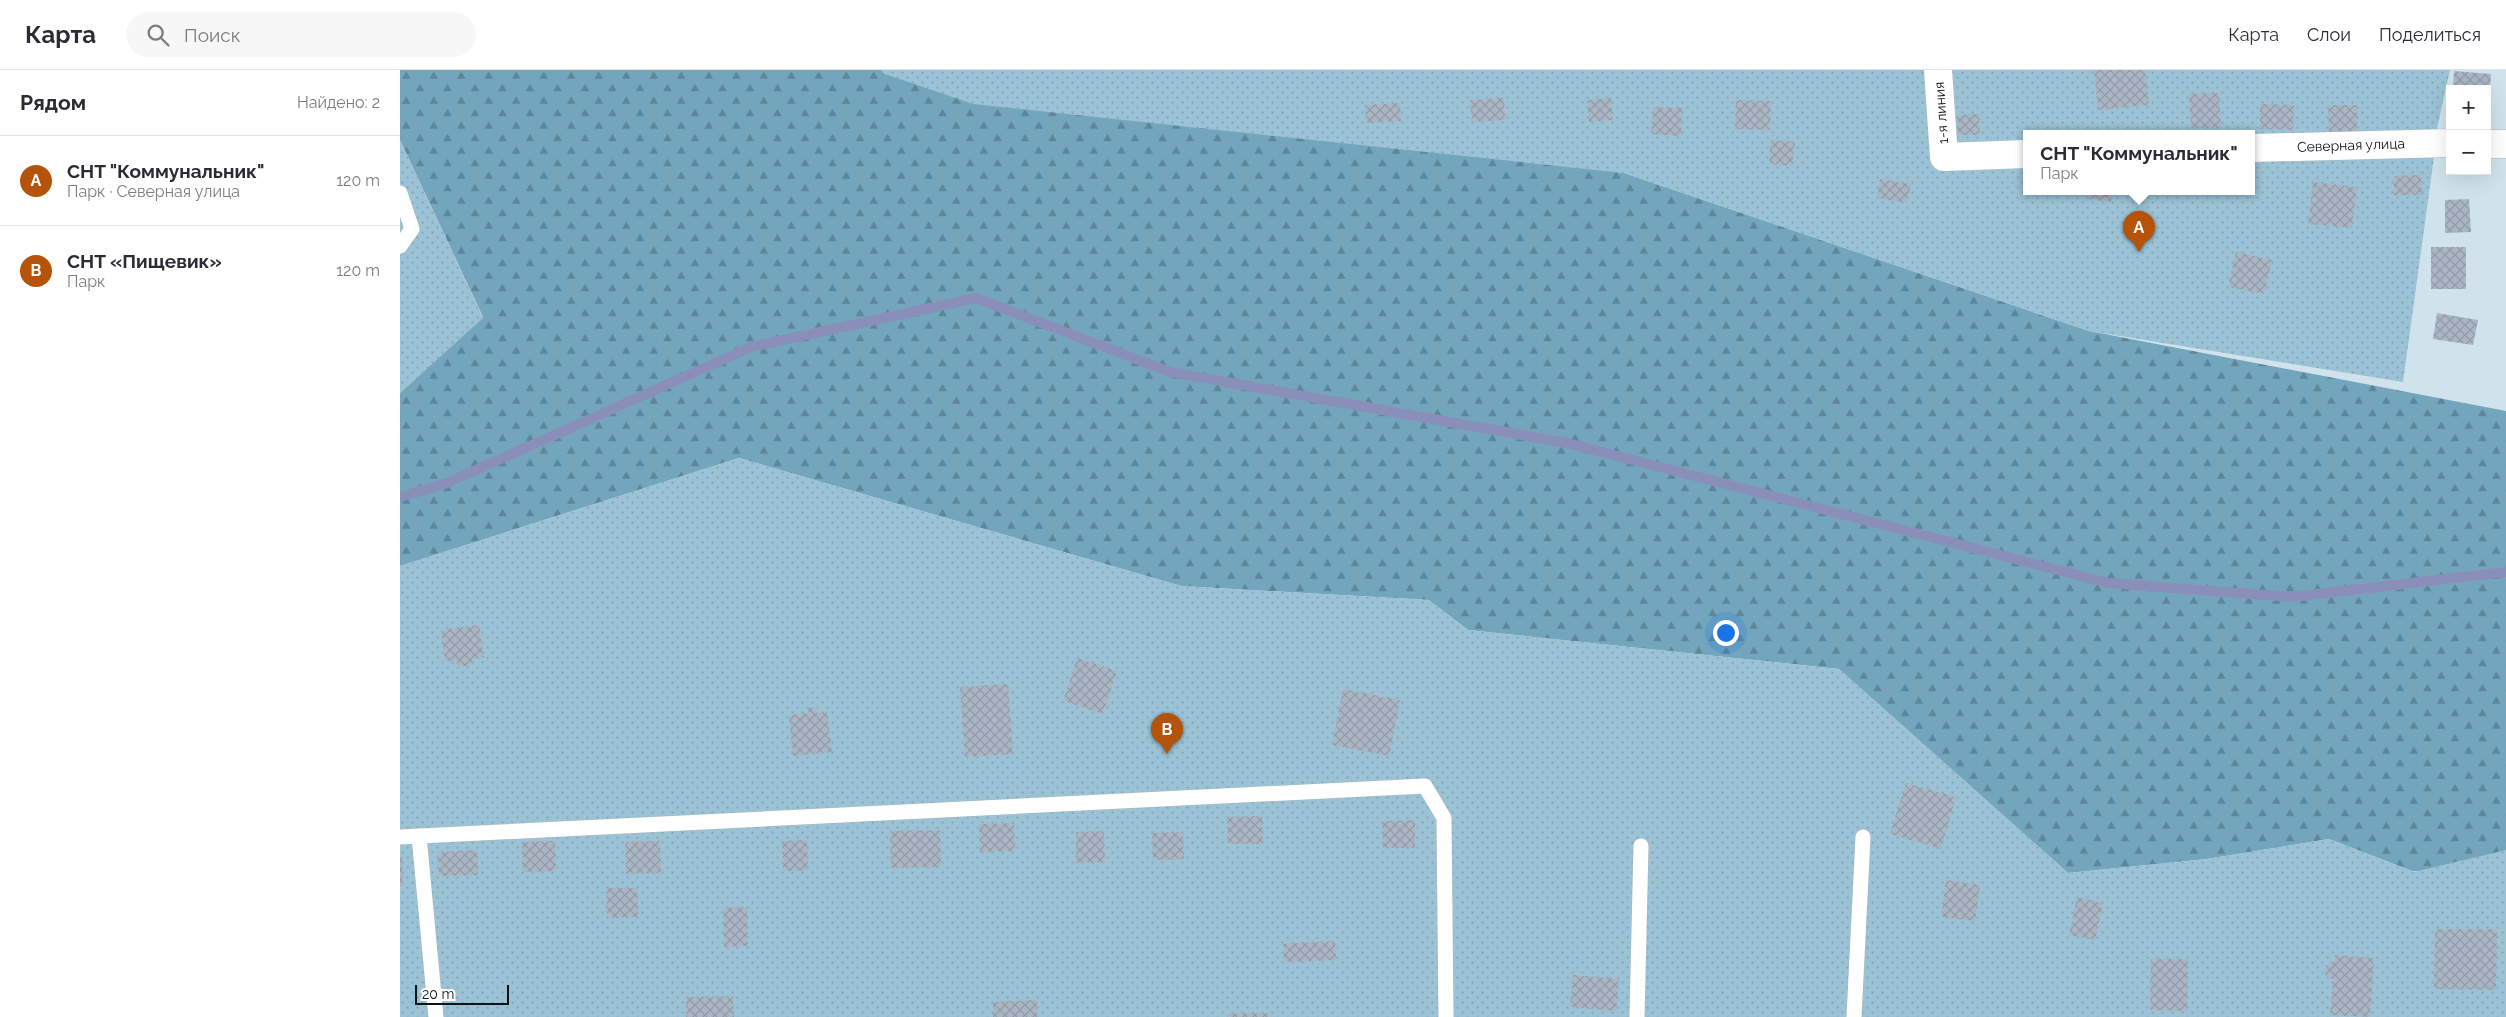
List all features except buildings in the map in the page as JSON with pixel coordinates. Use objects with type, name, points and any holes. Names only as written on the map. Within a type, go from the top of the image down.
[{"type":"street","name":"1-я линия","points":[[1938,70],[1944,157],[2023,154]]},
{"type":"street","name":"Северная улица","points":[[2255,148],[2446,143]]},
{"type":"street","points":[[2491,144],[2506,144]]},
{"type":"lane","points":[[400,193],[412,229],[400,246]]},
{"type":"lane","points":[[400,837],[1425,786],[1444,818],[1446,1017]]},
{"type":"lane","points":[[419,836],[436,1017]]},
{"type":"lane","points":[[1854,1017],[1863,837]]},
{"type":"lane","points":[[1636,1017],[1642,846]]},
{"type":"green space","points":[[400,70],[881,70],[885,74],[1624,173],[2089,331],[2506,411],[2506,878],[2412,871],[2329,839],[2207,859],[2068,873],[1839,669],[1468,630],[1429,600],[1181,586],[739,458],[400,566],[400,393],[483,317],[400,140]]},
{"type":"shaded area","points":[[881,70],[2450,70],[2434,142],[2434,157],[2403,382],[2089,331],[1624,173],[973,104],[885,74]]},
{"type":"shaded area","points":[[400,140],[483,318],[400,393]]},
{"type":"shaded area","points":[[739,458],[1181,586],[1429,600],[1468,630],[1839,669],[2068,873],[2207,859],[2329,839],[2414,872],[2506,850],[2506,1017],[400,1017],[400,566]]},
{"type":"waterway","points":[[400,497],[447,483],[751,347],[976,298],[1170,372],[1567,443],[2108,583],[2292,597],[2506,572]]},
{"type":"place","name":"СНТ \"Коммунальник\"","points":[[2139,252]]},
{"type":"place","name":"СНТ «Пищевик»","points":[[1167,754]]}]
